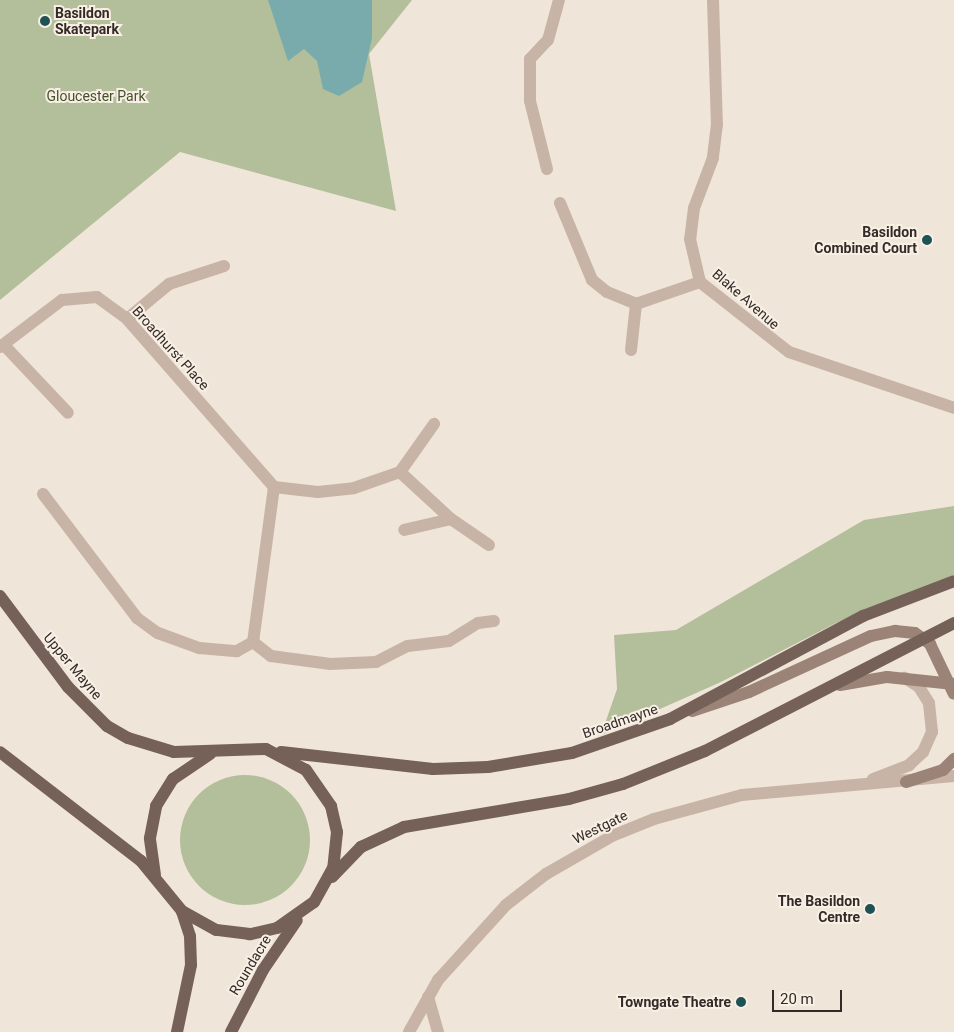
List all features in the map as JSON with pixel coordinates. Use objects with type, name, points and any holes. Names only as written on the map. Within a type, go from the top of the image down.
[{"type":"main road","name":"Broadmayne","points":[[266,749],[396,768],[488,767],[572,752],[670,719],[854,621],[954,581]]},
{"type":"main road","name":"Upper Mayne","points":[[0,596],[68,687],[107,726],[128,738],[174,752],[266,749],[306,770],[331,806],[337,832],[333,868],[325,888],[300,916],[277,928],[250,934],[216,930],[182,911],[155,875],[0,752]]},
{"type":"main road","points":[[325,888],[349,857],[386,833],[569,799],[623,784],[705,751],[922,637],[954,623]]},
{"type":"main road","name":"Upper Mayne","points":[[155,875],[150,838],[156,806],[173,779],[199,758],[225,749]]},
{"type":"main road","points":[[177,1032],[191,958],[182,911]]},
{"type":"main road","name":"Roundacre","points":[[232,1032],[263,970],[300,916]]},
{"type":"street","points":[[547,169],[530,101],[530,59],[548,40],[559,0]]},
{"type":"street","name":"Blake Avenue","points":[[713,0],[717,124],[713,158],[694,208],[690,239],[700,282],[788,352],[954,408]]},
{"type":"street","points":[[560,203],[592,280],[606,292],[636,304],[700,282]]},
{"type":"street","points":[[127,319],[169,284],[224,266]]},
{"type":"street","name":"Broadhurst Place","points":[[2,346],[70,297],[98,297],[127,319],[274,487]]},
{"type":"street","points":[[631,350],[636,304]]},
{"type":"street","points":[[2,346],[68,413]]},
{"type":"street","points":[[253,642],[274,487],[318,492],[354,488],[400,472],[434,424]]},
{"type":"street","points":[[400,472],[451,518],[489,545]]},
{"type":"street","points":[[43,494],[138,618],[158,633],[219,651],[237,651],[253,642]]},
{"type":"street","points":[[404,530],[451,518]]},
{"type":"street","points":[[253,642],[271,656],[330,664],[376,662],[408,646],[449,641],[478,623],[494,621]]},
{"type":"street","points":[[670,719],[748,692],[871,636],[906,630],[922,637],[953,687]]},
{"type":"street","points":[[807,698],[852,682],[903,678],[953,687]]},
{"type":"street","name":"Westgate","points":[[839,786],[894,773],[923,752],[932,732],[929,703],[919,687],[903,678]]},
{"type":"street","points":[[906,782],[944,770],[954,760]]},
{"type":"street","name":"Westgate","points":[[409,1032],[428,997],[468,943],[506,905],[546,874],[612,836],[718,800],[839,786],[906,782],[954,776]]},
{"type":"street","points":[[428,997],[438,1032]]},
{"type":"green space","name":"Gloucester Park","points":[[0,0],[412,0],[369,54],[396,211],[180,152],[0,300]]},
{"type":"green space","points":[[954,506],[954,575],[836,623],[721,682],[601,735],[617,689],[614,635],[676,630],[864,520]]},
{"type":"green space","points":[[245,775],[258,776],[270,780],[291,794],[305,815],[309,827],[309,853],[305,865],[291,886],[270,900],[258,904],[245,905],[232,904],[220,900],[199,886],[185,865],[181,853],[180,840],[181,827],[185,815],[199,794],[220,780],[232,776]]},
{"type":"water","points":[[268,0],[372,0],[372,38],[362,82],[339,96],[323,89],[317,61],[304,49],[288,61]]},
{"type":"place","name":"Basildon Skatepark","points":[[45,21]]},
{"type":"place","name":"Basildon Combined Court","points":[[927,240]]},
{"type":"place","name":"The Basildon Centre","points":[[870,909]]},
{"type":"place","name":"Towngate Theatre","points":[[741,1002]]}]
